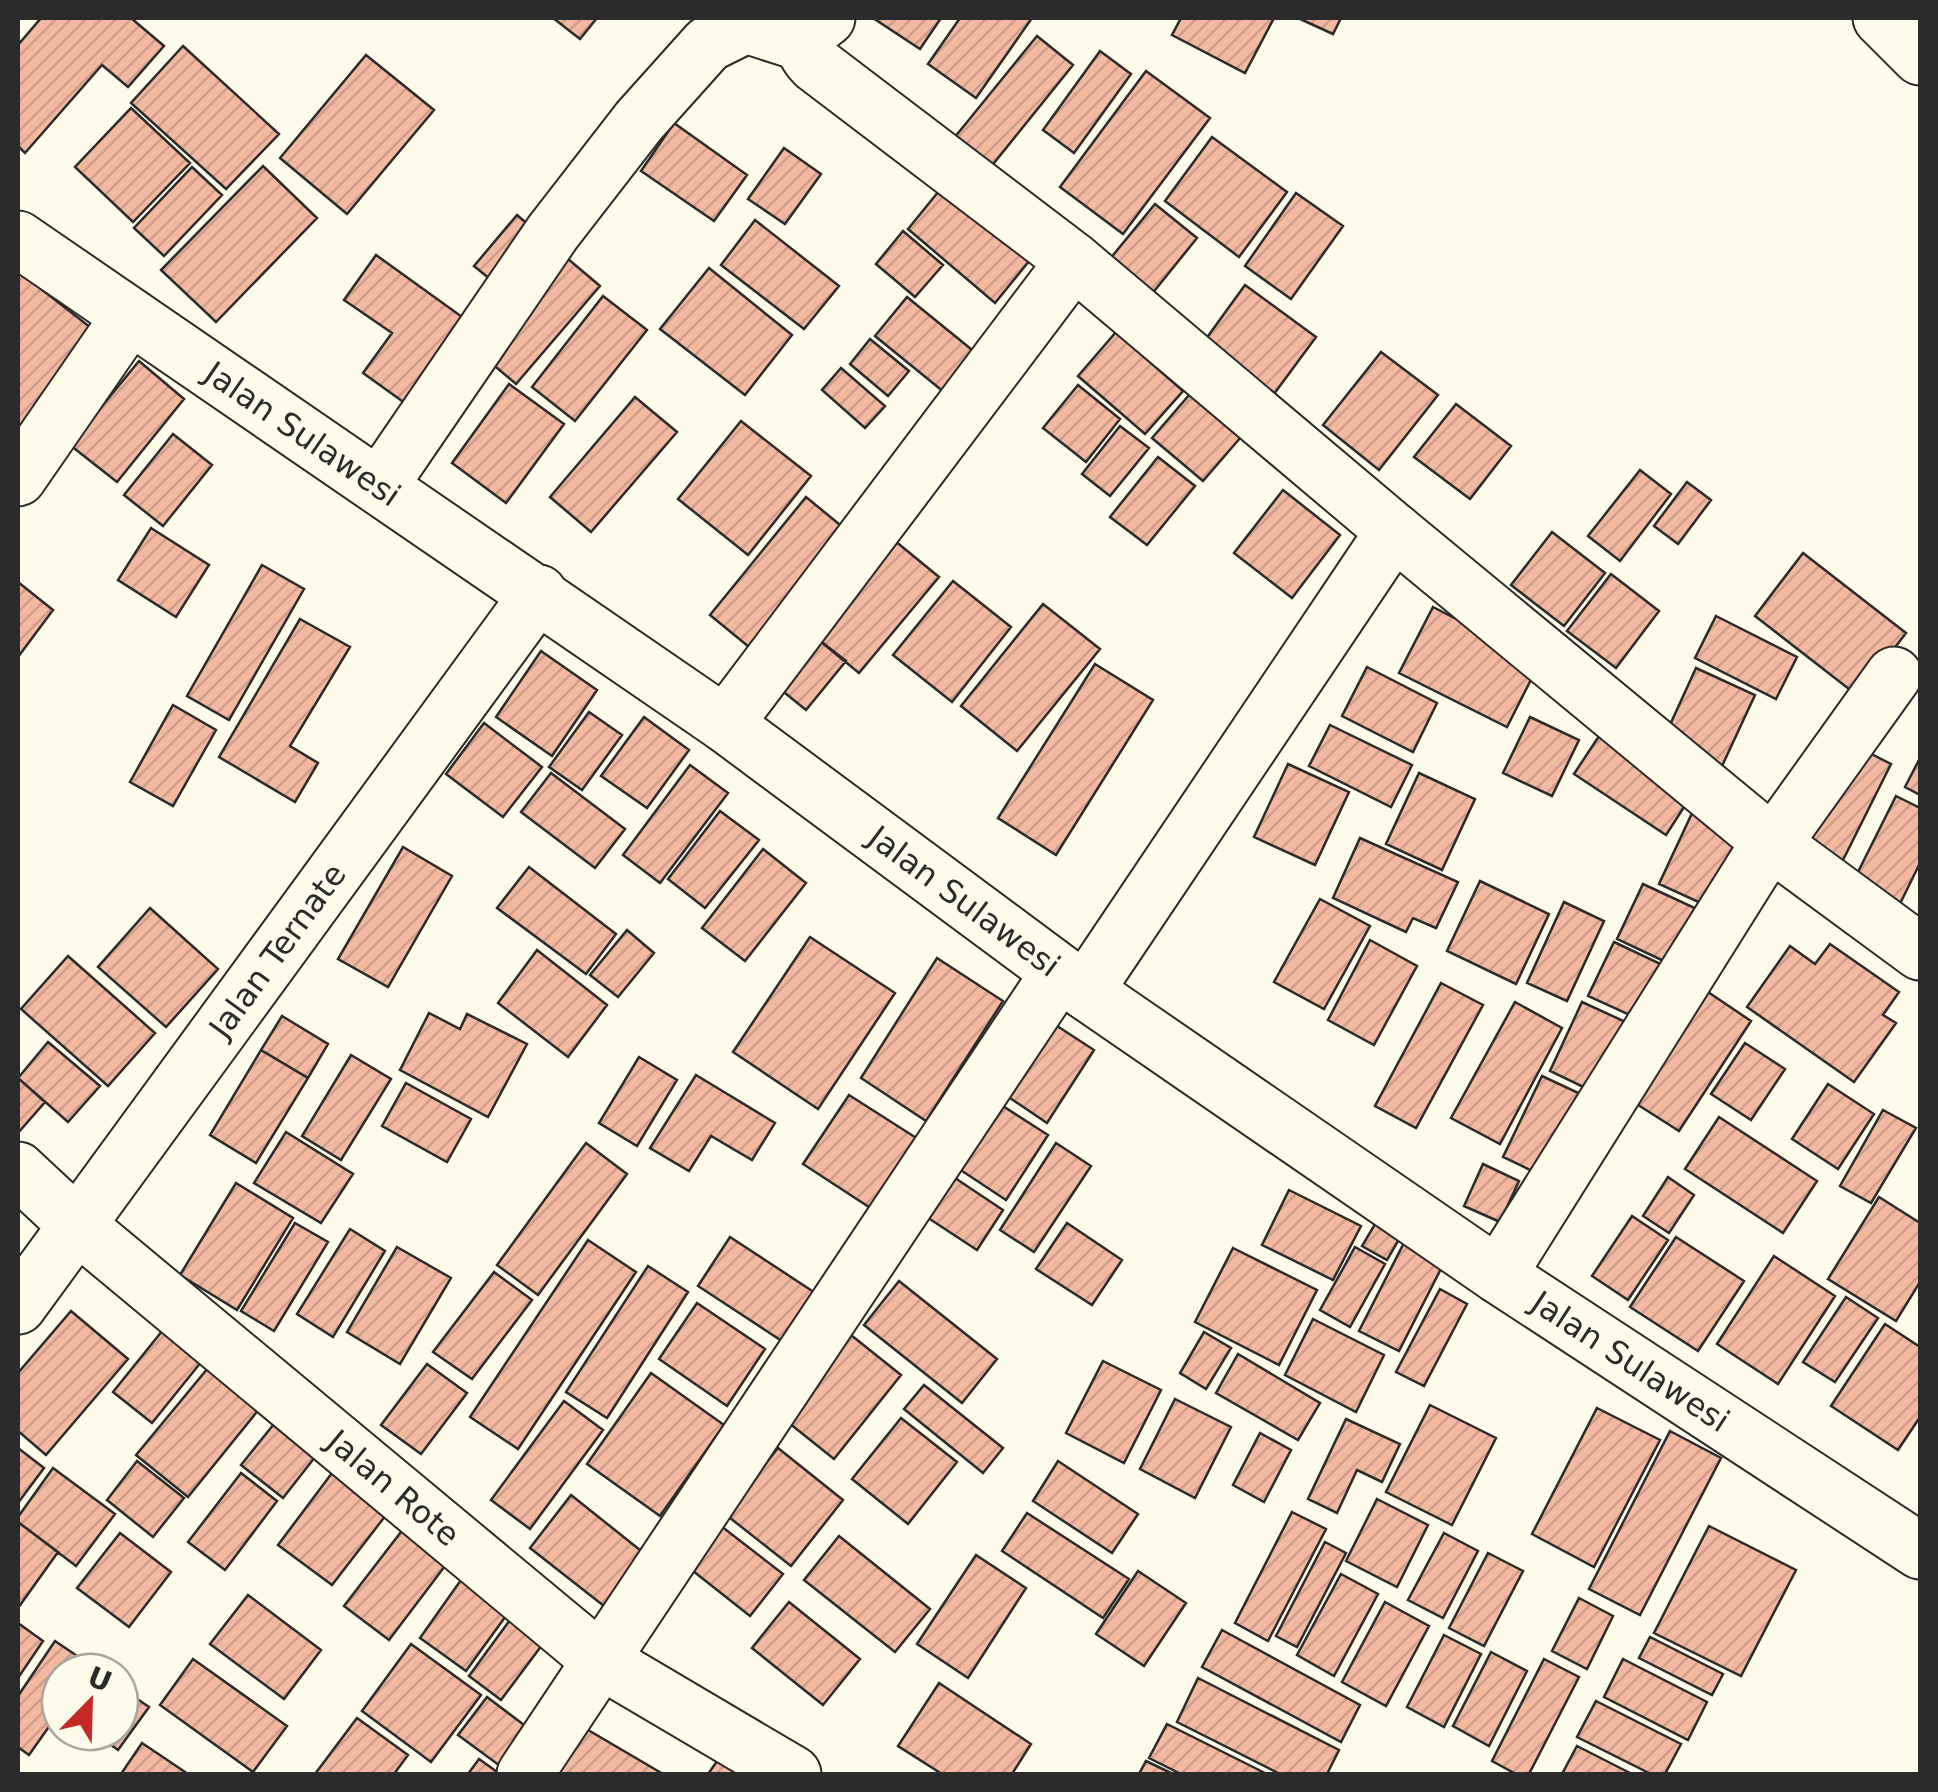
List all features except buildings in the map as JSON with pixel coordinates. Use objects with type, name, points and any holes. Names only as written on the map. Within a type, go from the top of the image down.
[{"type":"street","points":[[1882,18],[1920,56]]},
{"type":"street","points":[[380,485],[554,232],[639,121],[708,44],[746,24],[815,30],[804,54],[814,64],[1074,261],[1773,844],[1920,952]]},
{"type":"street","name":"Jalan Sulawesi","points":[[18,239],[725,724],[1072,982],[1498,1275],[1920,1551]]},
{"type":"street","points":[[725,724],[1074,261]]},
{"type":"street","points":[[18,478],[130,316]]},
{"type":"street","points":[[525,1774],[600,1660],[1072,982],[1394,530]]},
{"type":"street","name":"Jalan Ternate","points":[[18,1306],[539,594]]},
{"type":"street","points":[[1498,1275],[1759,860],[1894,675]]},
{"type":"street","name":"Jalan Rote","points":[[18,1170],[78,1226],[600,1660],[793,1774]]}]
